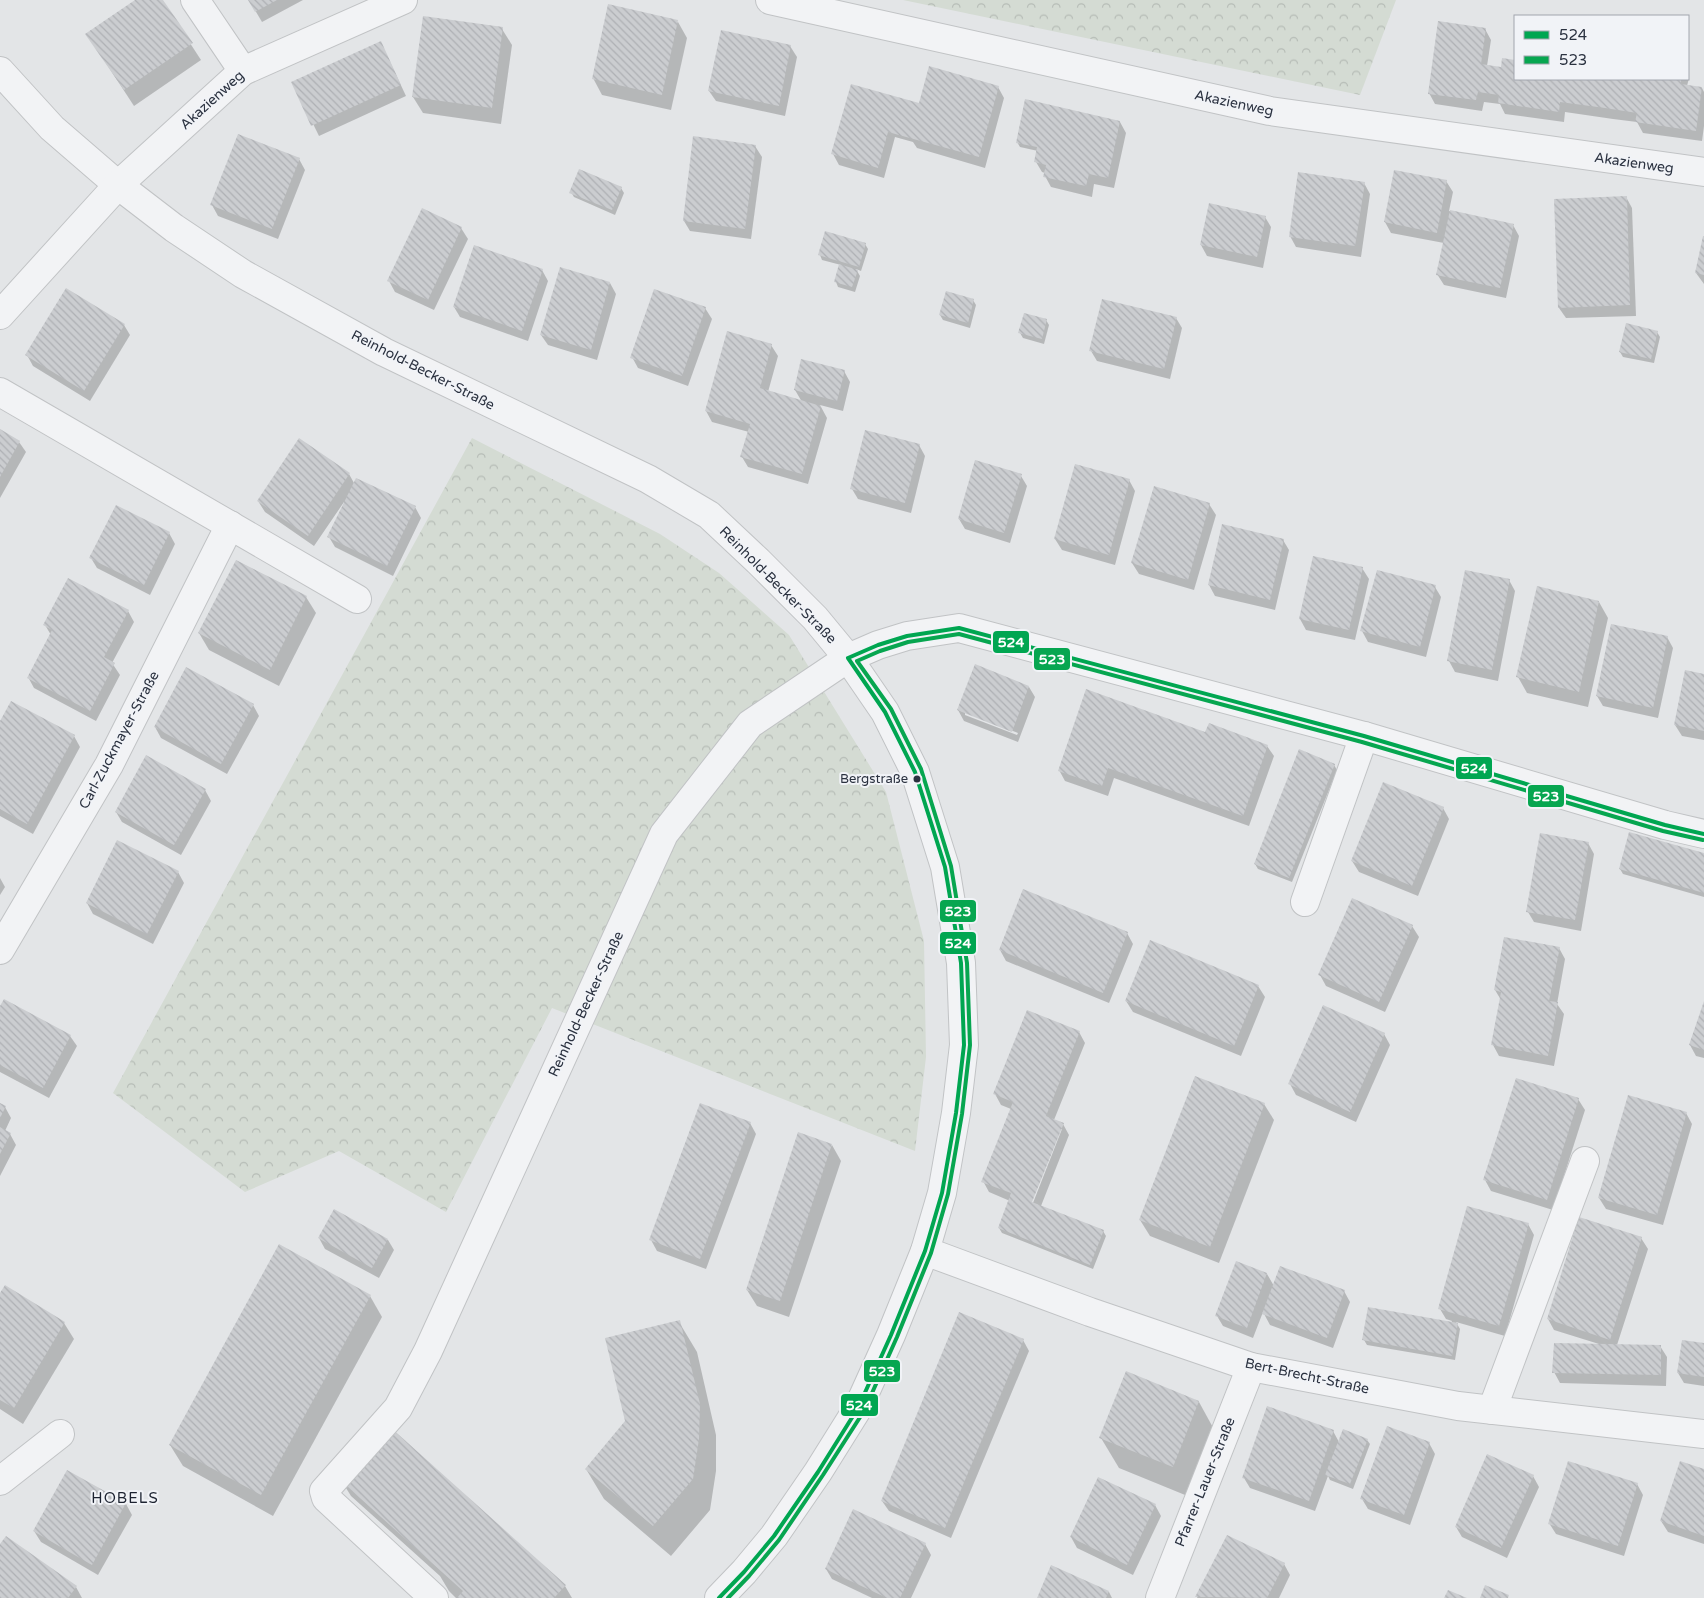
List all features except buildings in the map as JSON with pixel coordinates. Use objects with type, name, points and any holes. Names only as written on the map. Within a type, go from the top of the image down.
[{"type":"street","points":[[195,0],[243,71]]},
{"type":"street","name":"Akazienweg","points":[[0,315],[118,185],[243,71],[403,0]]},
{"type":"street","name":"Akazienweg","points":[[770,0],[1270,111],[1704,172]]},
{"type":"street","name":"Reinhold-Becker-Straße","points":[[0,71],[52,128],[118,185],[174,228],[251,279],[384,352],[648,479],[708,515],[758,561],[815,618],[848,658],[886,712],[915,772],[945,867],[961,963],[964,1045],[956,1112],[942,1192],[926,1251],[858,1408],[818,1472],[774,1536],[719,1598]]},
{"type":"street","points":[[0,392],[357,599]]},
{"type":"street","name":"Carl-Zuckmayer-Straße","points":[[0,950],[109,765],[230,526]]},
{"type":"street","points":[[848,658],[878,645],[907,636],[959,628],[1364,736],[1665,825],[1704,834]]},
{"type":"street","name":"Reinhold-Becker-Straße","points":[[434,1598],[326,1498],[324,1490],[398,1408],[428,1352],[664,834],[750,724],[848,658]]},
{"type":"street","points":[[1305,902],[1364,736]]},
{"type":"street","points":[[1492,1410],[1585,1161]]},
{"type":"street","name":"Bert-Brecht-Straße","points":[[926,1251],[1090,1312],[1251,1367],[1458,1406],[1704,1434]]},
{"type":"street","name":"Pfarrer-Lauer-Straße","points":[[1160,1598],[1251,1367]]},
{"type":"street","points":[[0,1482],[60,1434]]},
{"type":"green space","points":[[903,0],[1396,0],[1360,95]]},
{"type":"green space","points":[[472,438],[660,534],[719,573],[789,635],[886,792],[924,941],[926,1057],[915,1151],[552,1008],[446,1212],[339,1151],[245,1192],[113,1093]]},
{"type":"transit line","name":"524","points":[[719,1598],[774,1536],[818,1472],[858,1408],[891,1335],[925,1251],[942,1193],[956,1113],[964,1045],[961,963],[945,867],[915,772],[885,712],[848,658],[878,645],[907,636],[959,628],[1364,736],[1665,825],[1704,834]]},
{"type":"transit line","name":"523","points":[[728,1598],[779,1540],[864,1411],[931,1253],[948,1194],[962,1114],[970,1045],[967,963],[951,866],[921,769],[891,709],[857,661],[908,642],[959,634],[1362,742],[1663,831],[1703,840]]},
{"type":"place","name":"Bergstraße","points":[[917,779]]},
{"type":"district","name":"HOBELS","points":[[125,1498]]}]
